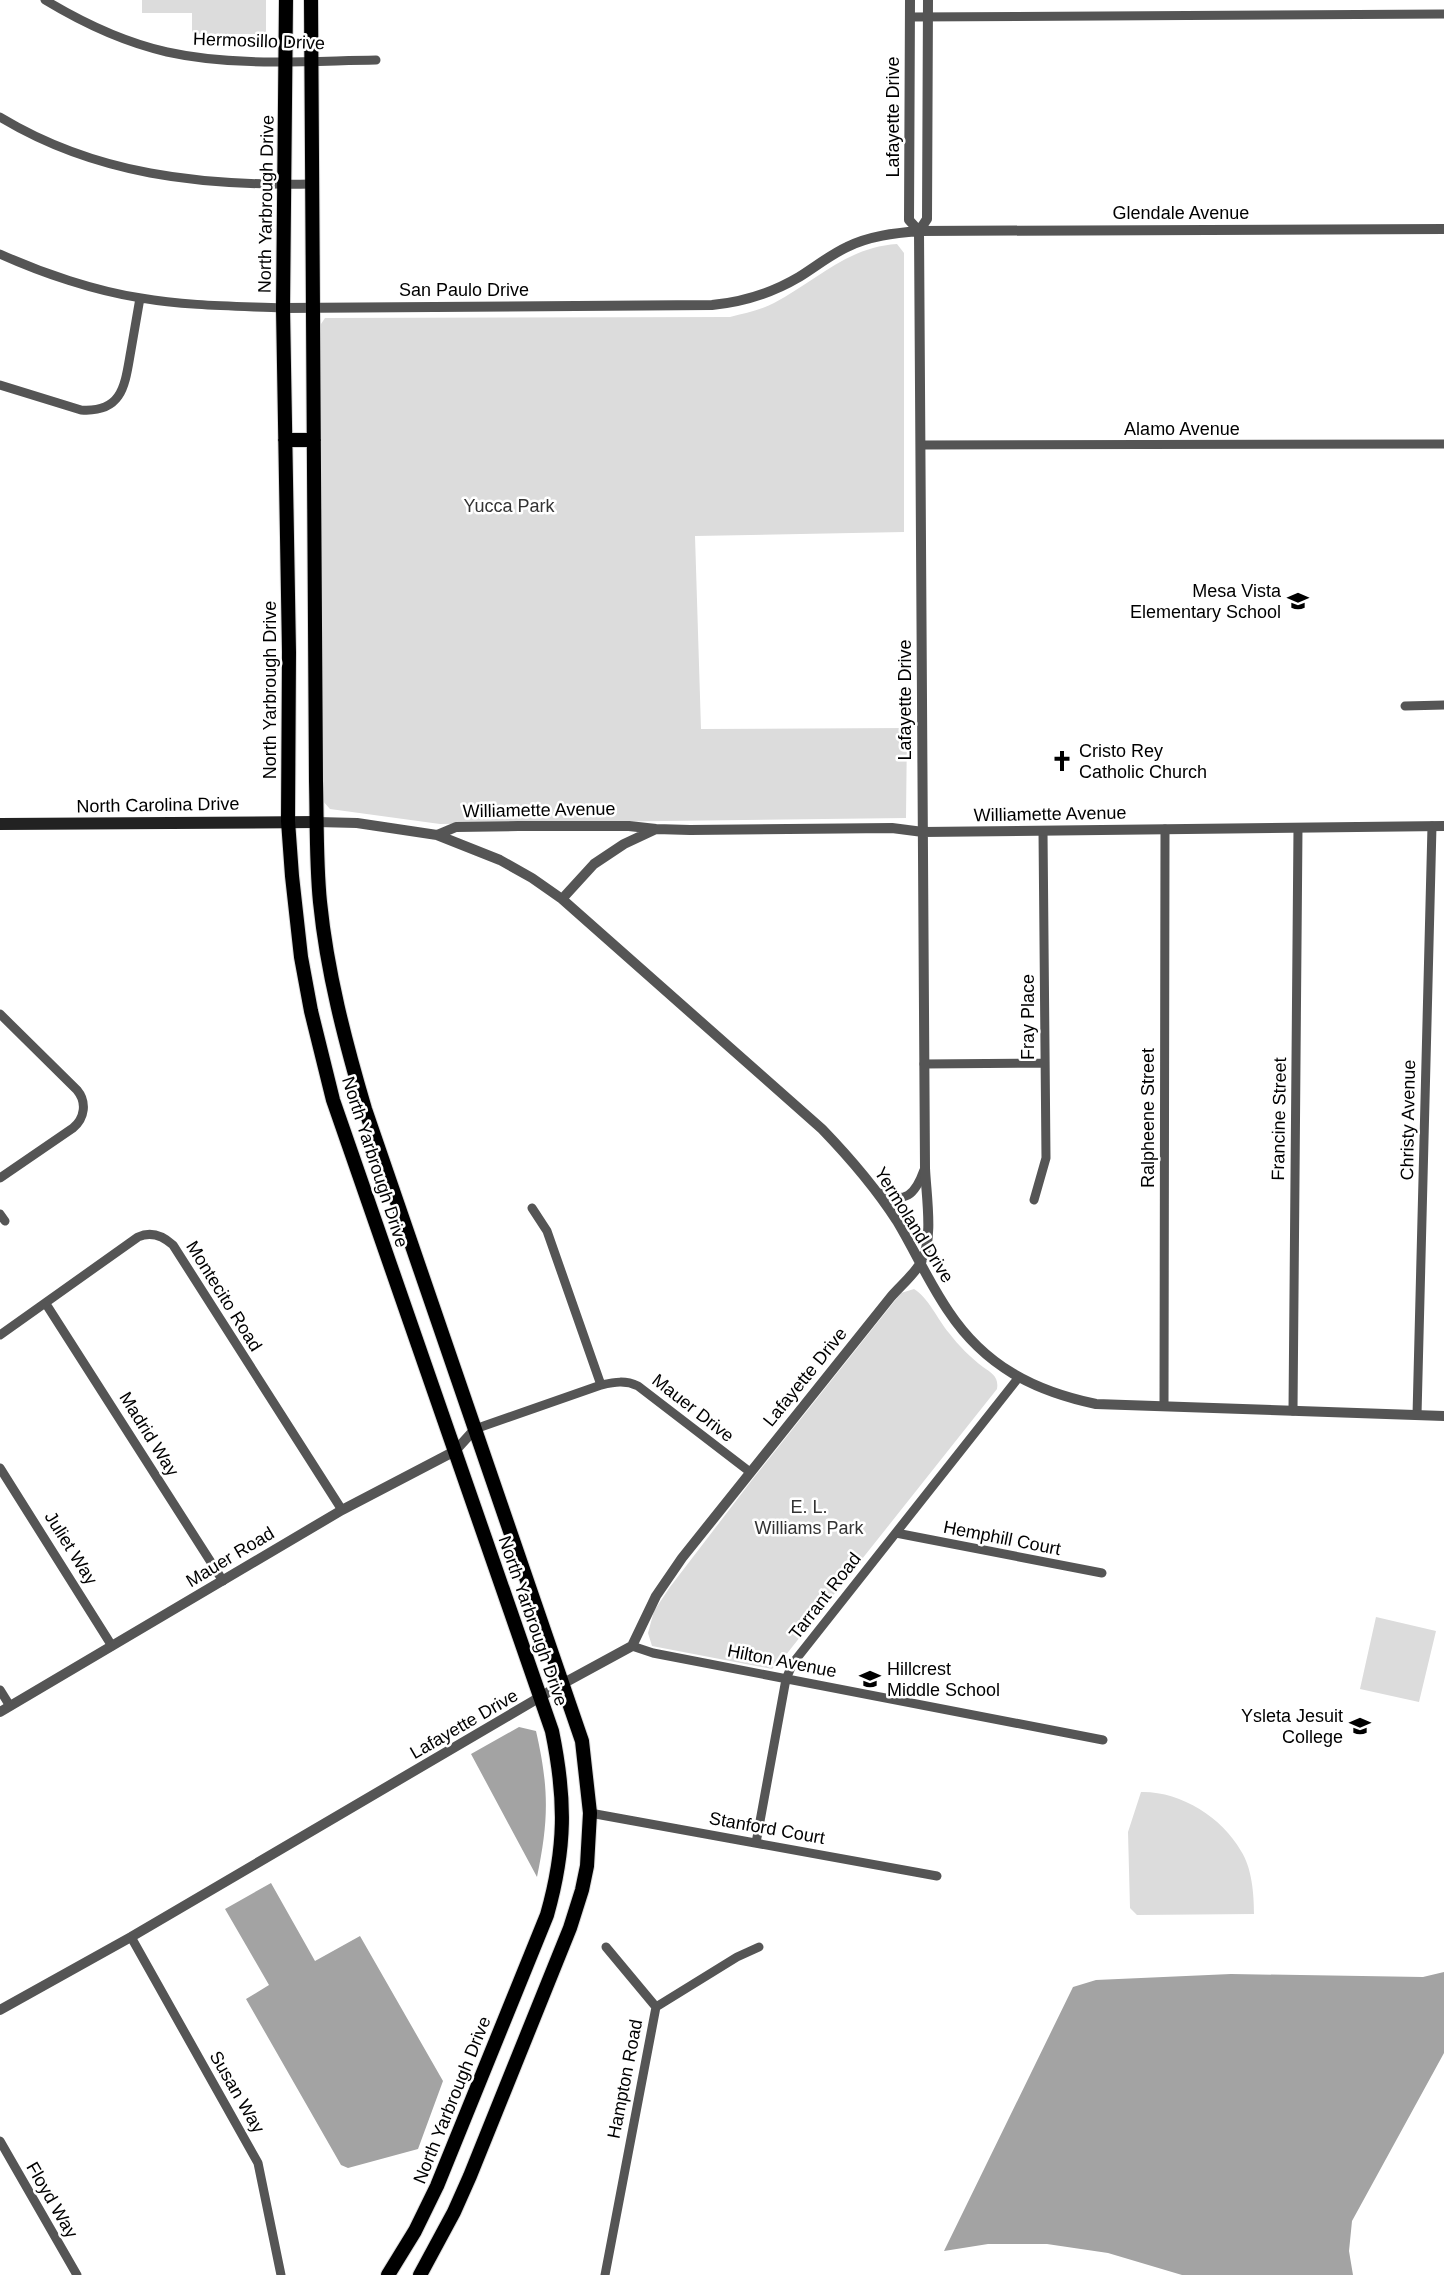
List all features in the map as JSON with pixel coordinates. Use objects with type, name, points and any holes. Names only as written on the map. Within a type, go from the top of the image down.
[{"type":"main road","name":"North Yarbrough Drive","points":[[286,0],[283,308],[289,652],[288,821],[296,917],[310,1003],[333,1100],[552,1731],[560,1767],[562,1796],[562,1844],[557,1879],[547,1915],[437,2186],[415,2231],[388,2275]]},
{"type":"main road","name":"North Yarbrough Drive","points":[[311,0],[317,822],[320,903],[344,1040],[365,1109],[564,1683],[582,1741],[590,1812],[587,1866],[574,1917],[466,2185],[436,2248],[420,2275]]},
{"type":"main road","points":[[285,440],[314,440]]},
{"type":"main road","name":"North Carolina Drive","points":[[0,824],[317,822]]},
{"type":"main road","points":[[310,1003],[336,998]]},
{"type":"street","name":"Hermosillo Drive","points":[[45,0],[100,29],[166,52],[229,61],[376,60]]},
{"type":"street","name":"Lafayette Drive","points":[[910,0],[909,220],[919,231]]},
{"type":"street","name":"Lafayette Drive","points":[[0,2010],[131,1937],[564,1683],[632,1646],[656,1596],[713,1517],[890,1298],[921,1263],[927,1246],[919,231],[927,219],[928,0]]},
{"type":"street","points":[[910,17],[1444,14]]},
{"type":"street","points":[[0,117],[38,137],[84,156],[139,171],[218,183],[311,184]]},
{"type":"street","name":"Glendale Avenue","points":[[919,231],[1444,229]]},
{"type":"street","name":"San Paulo Drive","points":[[0,254],[80,283],[140,298],[219,305],[314,308],[700,305],[731,303],[766,293],[784,286],[849,246],[886,235],[919,231]]},
{"type":"street","points":[[0,385],[81,410],[91,411],[106,407],[117,399],[124,384],[140,298]]},
{"type":"street","name":"Alamo Avenue","points":[[921,445],[1444,444]]},
{"type":"street","points":[[1404,706],[1444,705]]},
{"type":"street","name":"Williamette Avenue","points":[[317,822],[357,823],[437,835],[456,827],[892,828],[922,832],[1444,826]]},
{"type":"street","name":"Christy Avenue","points":[[1417,1415],[1432,826]]},
{"type":"street","name":"Francine Street","points":[[1293,1411],[1298,828]]},
{"type":"street","name":"Williamette Avenue","points":[[562,899],[594,864],[624,844],[656,829]]},
{"type":"street","name":"Ralpheene Street","points":[[1164,1406],[1165,829]]},
{"type":"street","name":"Fray Place","points":[[1034,1200],[1046,1158],[1043,831]]},
{"type":"street","name":"Yermoland Drive","points":[[437,835],[501,860],[562,899],[822,1129],[850,1157],[879,1193],[943,1303],[970,1340],[998,1364],[1019,1377],[1049,1392],[1096,1404],[1444,1416]]},
{"type":"street","points":[[0,1014],[77,1090],[84,1109],[81,1118],[73,1128],[0,1178]]},
{"type":"street","points":[[924,1064],[1045,1063]]},
{"type":"street","points":[[879,1193],[889,1198],[901,1198],[910,1194],[916,1189],[925,1168]]},
{"type":"street","points":[[532,1208],[548,1231],[601,1385]]},
{"type":"street","name":"Montecito Road","points":[[0,1335],[138,1237],[154,1234],[167,1239],[342,1510]]},
{"type":"street","name":"Madrid Way","points":[[46,1304],[223,1581]]},
{"type":"street","name":"Tarrant Road","points":[[756,1843],[786,1679],[793,1663],[1019,1377]]},
{"type":"street","name":"Mauer Drive","points":[[475,1429],[601,1385],[621,1381],[638,1386],[750,1472]]},
{"type":"street","name":"Mauer Road","points":[[5,1709],[342,1510],[454,1451],[475,1429]]},
{"type":"street","name":"Juliet Way","points":[[0,1468],[112,1646]]},
{"type":"street","name":"Hemphill Court","points":[[896,1533],[1102,1574]]},
{"type":"street","name":"Hilton Avenue","points":[[632,1646],[653,1653],[1103,1740]]},
{"type":"street","points":[[0,1690],[5,1709]]},
{"type":"street","name":"Stanford Court","points":[[590,1812],[937,1876]]},
{"type":"street","name":"Susan Way","points":[[131,1937],[258,2163],[282,2275]]},
{"type":"street","points":[[606,1947],[657,2007]]},
{"type":"street","name":"Hampton Road","points":[[605,2275],[657,2007],[737,1957],[759,1947]]},
{"type":"street","name":"Floyd Way","points":[[0,2141],[77,2275]]},
{"type":"green space","points":[[142,0],[266,0],[266,34],[192,34],[192,13],[142,13]]},
{"type":"green space","name":"Yucca Park","points":[[897,244],[904,253],[904,532],[695,536],[701,729],[907,728],[906,818],[440,824],[330,809],[322,800],[319,327],[325,318],[730,317],[774,303],[832,266],[863,251]]},
{"type":"green space","name":"E. L. Williams Park","points":[[914,1289],[924,1297],[961,1347],[994,1376],[997,1389],[785,1656],[772,1669],[652,1646],[648,1633],[654,1611],[670,1587],[901,1293]]},
{"type":"green space","points":[[1376,1617],[1436,1631],[1419,1702],[1360,1689]]},
{"type":"green space","points":[[1141,1792],[1156,1793],[1185,1801],[1223,1827],[1241,1851],[1248,1865],[1253,1890],[1254,1914],[1137,1915],[1130,1908],[1128,1832]]},
{"type":"shaded area","points":[[519,1727],[536,1731],[543,1770],[546,1804],[544,1838],[537,1877],[471,1754]]},
{"type":"shaded area","points":[[271,1883],[315,1961],[360,1936],[443,2081],[418,2149],[348,2168],[341,2165],[246,1999],[269,1985],[225,1909]]},
{"type":"shaded area","points":[[1444,1972],[1444,2053],[1352,2221],[1349,2251],[1353,2275],[1182,2275],[1108,2253],[1047,2244],[988,2244],[944,2251],[1073,1987],[1096,1980],[1231,1974],[1423,1977]]},
{"type":"place","name":"Mesa Vista Elementary School","points":[[1298,601]]},
{"type":"place","name":"Cristo Rey Catholic Church","points":[[1062,761]]},
{"type":"place","name":"Hillcrest Middle School","points":[[870,1679]]},
{"type":"place","name":"Ysleta Jesuit College","points":[[1360,1726]]}]
